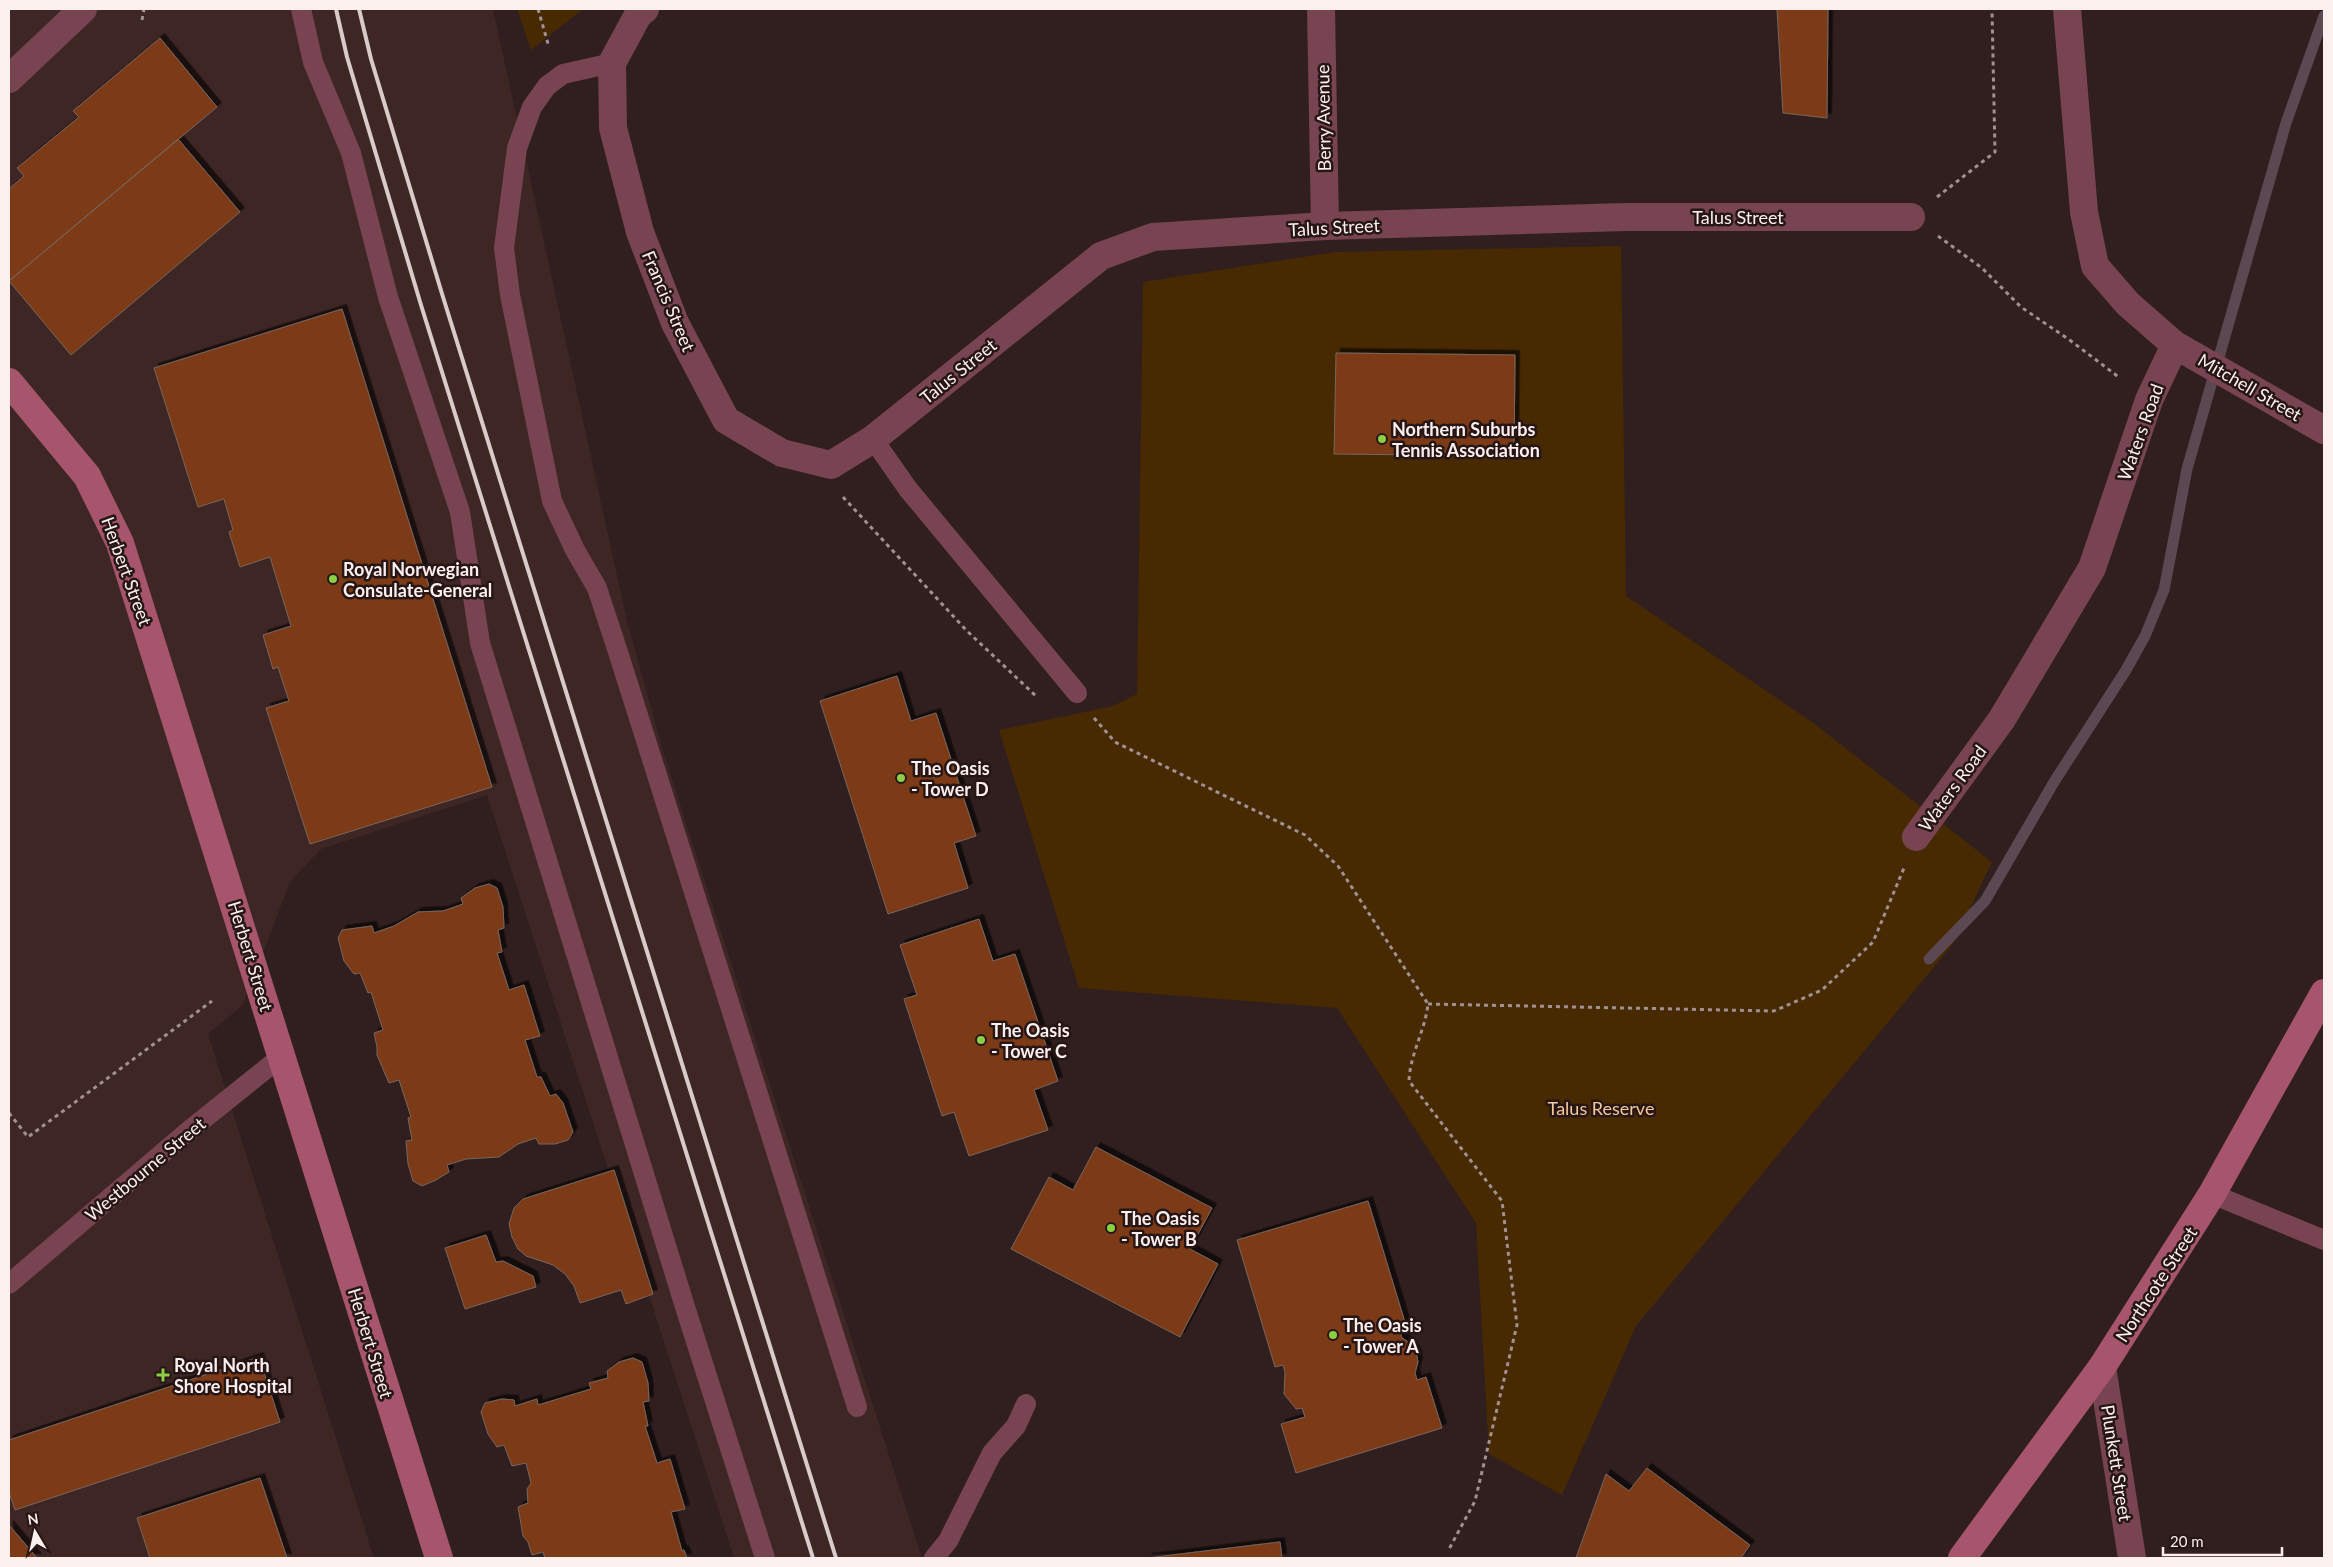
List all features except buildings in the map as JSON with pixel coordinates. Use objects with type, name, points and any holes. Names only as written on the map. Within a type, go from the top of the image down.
[{"type":"street","points":[[9,79],[83,9]]},
{"type":"street","points":[[612,63],[638,15],[645,9]]},
{"type":"street","name":"Berry Avenue","points":[[1321,9],[1325,226]]},
{"type":"street","points":[[2067,9],[2084,212],[2096,266],[2128,304],[2175,345]]},
{"type":"street","name":"Francis Street","points":[[612,63],[613,128],[640,232],[675,323],[726,420],[782,454],[831,465]]},
{"type":"street","name":"Talus Street","points":[[831,465],[873,439],[1101,256],[1153,237],[1325,226],[1625,217],[1911,217]]},
{"type":"street","name":"Waters Road","points":[[1916,838],[2002,719],[2092,568],[2149,400],[2175,345]]},
{"type":"street","name":"Mitchell Street","points":[[2175,345],[2324,430]]},
{"type":"street","name":"Herbert Street","points":[[9,382],[87,476],[120,543],[440,1558]]},
{"type":"street","name":"Northcote Street","points":[[1962,1558],[2102,1367],[2212,1194],[2324,993]]},
{"type":"street","name":"Plunkett Street","points":[[2102,1367],[2132,1558]]},
{"type":"lane","points":[[301,9],[313,62],[351,153],[388,298],[460,512],[480,643],[686,1310],[766,1558]]},
{"type":"lane","points":[[612,63],[563,74],[547,86],[532,107],[518,148],[504,248],[510,295],[552,501],[575,550],[597,588],[856,1407]]},
{"type":"lane","points":[[873,439],[908,489],[1077,693]]},
{"type":"lane","name":"Westbourne Street","points":[[9,1284],[282,1056]]},
{"type":"lane","points":[[2212,1194],[2324,1240]]},
{"type":"lane","points":[[934,1558],[948,1541],[992,1453],[1016,1426],[1026,1404]]},
{"type":"path","points":[[142,20],[144,9]]},
{"type":"path","points":[[1992,9],[1995,152],[1911,217],[1982,268],[2021,307],[2071,341],[2149,400]]},
{"type":"path","points":[[831,465],[843,497],[967,631],[1038,698]]},
{"type":"path","points":[[1077,693],[1098,723],[1116,742],[1305,835],[1338,866],[1428,1004],[1426,1020],[1410,1064],[1409,1081],[1502,1201],[1517,1325],[1475,1501],[1448,1550]]},
{"type":"path","points":[[1428,1004],[1774,1011],[1822,990],[1873,942],[1916,838]]},
{"type":"path","points":[[9,1113],[28,1137],[212,1002]]},
{"type":"shaded area","points":[[9,9],[493,9],[627,621],[663,751],[922,1558],[734,1558],[487,795],[321,849],[290,882],[243,1005],[208,1034],[374,1558],[9,1558]]},
{"type":"green space","points":[[517,9],[583,9],[531,50]]},
{"type":"green space","name":"Talus Reserve","points":[[1621,246],[1626,596],[1812,722],[1992,862],[1953,944],[1636,1326],[1562,1495],[1489,1454],[1476,1223],[1337,1008],[1079,988],[999,730],[1113,706],[1137,694],[1143,282],[1335,252]]},
{"type":"waterway","points":[[1929,959],[1985,901],[2054,782],[2126,670],[2145,636],[2164,590],[2187,469],[2286,123],[2324,16]]},
{"type":"railway","points":[[336,9],[347,57],[421,305],[813,1558]]},
{"type":"railway","points":[[359,9],[371,59],[443,297],[836,1558]]},
{"type":"place","name":"Northern Suburbs Tennis Association","points":[[1382,439]]},
{"type":"place","name":"Royal Norwegian Consulate-General","points":[[333,579]]},
{"type":"place","name":"The Oasis - Tower D","points":[[901,778]]},
{"type":"place","name":"The Oasis - Tower C","points":[[981,1040]]},
{"type":"place","name":"The Oasis - Tower B","points":[[1111,1228]]},
{"type":"place","name":"The Oasis - Tower A","points":[[1333,1335]]},
{"type":"place","name":"Royal North Shore Hospital","points":[[163,1375]]}]
